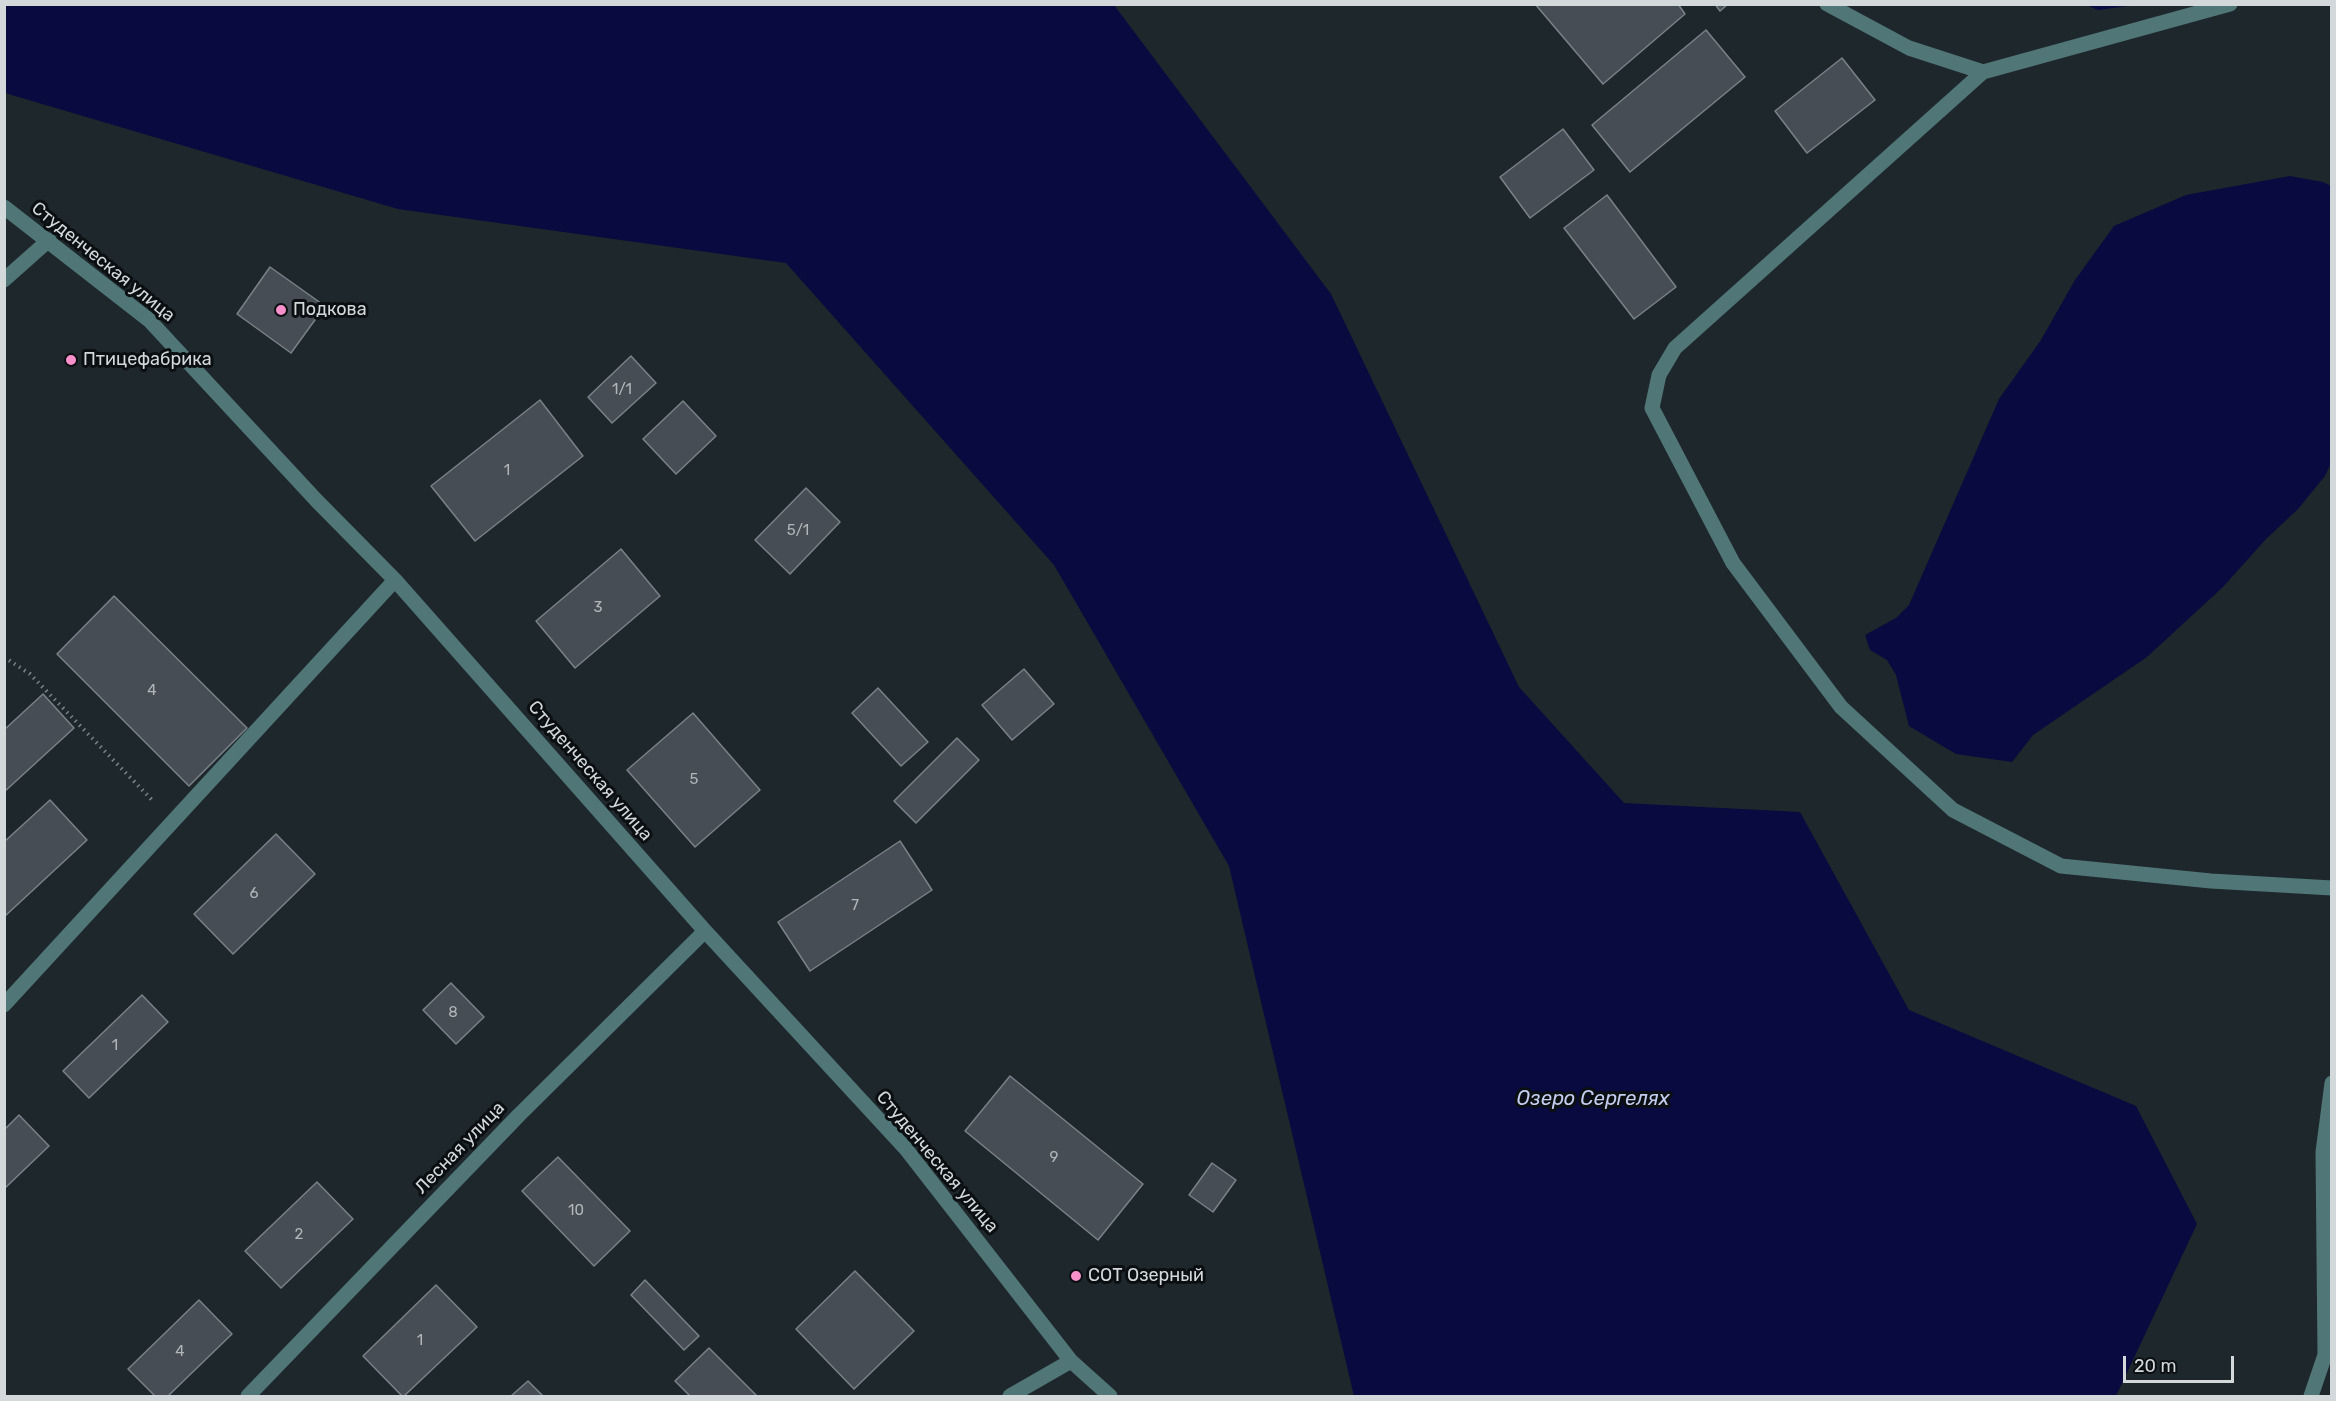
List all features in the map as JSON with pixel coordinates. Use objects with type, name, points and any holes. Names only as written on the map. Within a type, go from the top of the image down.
[{"type":"street","points":[[1827,4],[1909,48],[1983,72]]},
{"type":"street","points":[[2229,4],[1983,72],[1675,348],[1659,375],[1652,408],[1733,563],[1841,707],[1953,810],[2061,866],[2211,881],[2331,888]]},
{"type":"street","name":"Студенческая улица","points":[[4,207],[149,320],[316,501],[395,580],[705,931],[906,1149],[1071,1360],[1110,1396]]},
{"type":"street","points":[[4,280],[49,240]]},
{"type":"street","points":[[4,1005],[395,580]]},
{"type":"street","name":"Лесная улица","points":[[248,1396],[519,1114],[705,931]]},
{"type":"street","points":[[2312,1396],[2325,1355],[2323,1152],[2331,1083]]},
{"type":"street","points":[[1010,1396],[1071,1360]]},
{"type":"path","points":[[4,657],[30,674],[173,821]]},
{"type":"water","name":"Озеро Сергелях","points":[[4,5],[1114,5],[1331,294],[1519,687],[1624,803],[1800,812],[1909,1010],[2136,1106],[2197,1224],[2116,1396],[1354,1396],[1229,866],[1054,565],[786,263],[398,209],[5,93]]},
{"type":"water","points":[[2086,5],[2136,5],[2098,10]]},
{"type":"water","points":[[2290,176],[2323,182],[2331,186],[2332,461],[2325,476],[2298,509],[2266,539],[2223,587],[2147,657],[2033,735],[2012,762],[1956,754],[1909,726],[1896,675],[1887,660],[1870,650],[1865,635],[1896,618],[1909,605],[1999,399],[2041,340],[2075,280],[2114,226],[2186,195]]},
{"type":"building","points":[[1535,4],[1678,4],[1685,14],[1603,84]]},
{"type":"building","points":[[1715,4],[1728,4],[1720,11]]},
{"type":"building","points":[[1706,30],[1745,77],[1630,172],[1592,125]]},
{"type":"building","points":[[1842,58],[1875,100],[1807,153],[1775,111]]},
{"type":"building","points":[[1563,129],[1594,170],[1530,218],[1500,177]]},
{"type":"building","points":[[1607,195],[1676,287],[1634,319],[1564,228]]},
{"type":"building","name":"Подкова","points":[[270,267],[325,306],[291,353],[237,314]]},
{"type":"building","points":[[631,356],[656,383],[612,423],[588,397]]},
{"type":"building","points":[[540,400],[583,456],[475,541],[431,486]]},
{"type":"building","points":[[683,401],[716,436],[676,474],[643,439]]},
{"type":"building","points":[[806,488],[840,522],[790,574],[755,540]]},
{"type":"building","points":[[621,549],[660,596],[575,668],[536,621]]},
{"type":"building","points":[[114,596],[247,728],[189,786],[57,654]]},
{"type":"building","points":[[1024,669],[1054,704],[1012,740],[982,705]]},
{"type":"building","points":[[878,688],[928,742],[901,766],[852,713]]},
{"type":"building","points":[[43,694],[74,728],[4,792],[4,730]]},
{"type":"building","points":[[693,713],[760,790],[695,847],[627,770]]},
{"type":"building","points":[[957,738],[979,760],[916,823],[894,801]]},
{"type":"building","points":[[50,800],[87,840],[4,917],[4,842]]},
{"type":"building","points":[[276,834],[315,874],[233,954],[194,914]]},
{"type":"building","points":[[900,841],[932,890],[810,971],[778,922]]},
{"type":"building","points":[[451,983],[484,1017],[456,1044],[423,1010]]},
{"type":"building","points":[[142,995],[168,1022],[89,1098],[63,1071]]},
{"type":"building","points":[[1010,1076],[1143,1184],[1098,1240],[965,1131]]},
{"type":"building","points":[[19,1115],[49,1146],[4,1189],[4,1130]]},
{"type":"building","points":[[558,1157],[630,1231],[594,1266],[522,1191]]},
{"type":"building","points":[[1212,1163],[1236,1180],[1213,1212],[1189,1195]]},
{"type":"building","points":[[317,1182],[353,1219],[281,1288],[245,1251]]},
{"type":"building","points":[[855,1271],[914,1331],[854,1389],[796,1329]]},
{"type":"building","points":[[645,1280],[699,1336],[684,1350],[631,1295]]},
{"type":"building","points":[[436,1285],[477,1327],[402,1396],[363,1356]]},
{"type":"building","points":[[199,1300],[232,1334],[168,1396],[155,1396],[128,1369]]},
{"type":"building","points":[[709,1348],[757,1396],[690,1396],[675,1381]]},
{"type":"building","points":[[528,1381],[543,1396],[511,1396]]},
{"type":"place","name":"Подкова","points":[[281,310]]},
{"type":"place","name":"Птицефабрика","points":[[71,360]]},
{"type":"place","name":"СОТ Озерный","points":[[1076,1276]]}]
